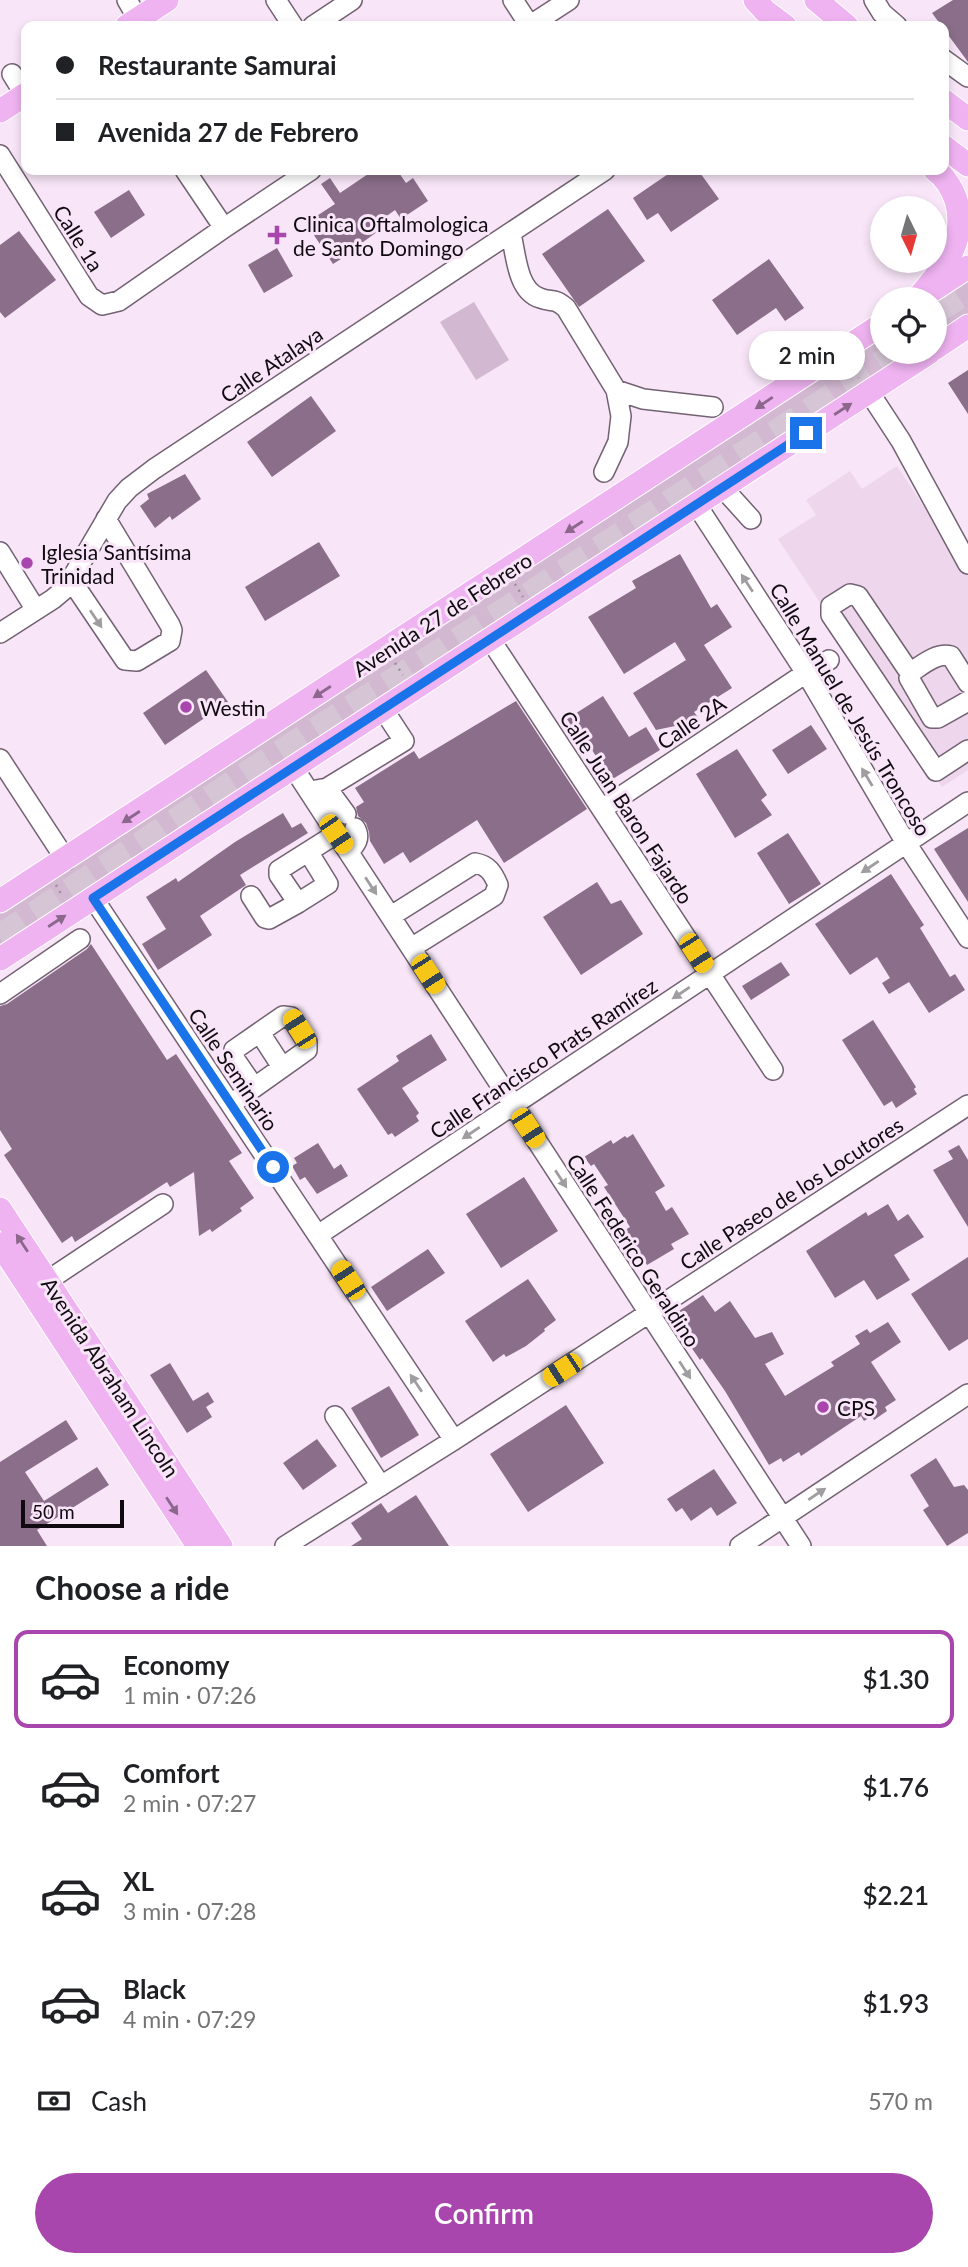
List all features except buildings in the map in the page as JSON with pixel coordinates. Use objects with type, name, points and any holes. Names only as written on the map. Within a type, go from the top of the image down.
[{"type":"main road","points":[[131,15],[167,0]]},
{"type":"main road","points":[[816,0],[841,21]]},
{"type":"main road","points":[[0,111],[21,97]]},
{"type":"main road","points":[[949,104],[967,117]]},
{"type":"main road","points":[[949,151],[968,165]]},
{"type":"main road","points":[[927,287],[952,256],[961,235],[961,213],[956,197],[942,175]]},
{"type":"main road","points":[[937,287],[968,267]]},
{"type":"main road","points":[[947,341],[967,328]]},
{"type":"main road","name":"Avenida 27 de Febrero","points":[[0,901],[870,332]]},
{"type":"main road","points":[[0,959],[912,364]]},
{"type":"main road","name":"Avenida Abraham Lincoln","points":[[0,1209],[221,1546]]},
{"type":"main road","name":"Avenida Abraham Lincoln","points":[[0,1244],[198,1546]]},
{"type":"street","points":[[276,0],[290,21]]},
{"type":"street","points":[[320,21],[352,0]]},
{"type":"street","points":[[513,0],[526,21]]},
{"type":"street","points":[[537,21],[569,0]]},
{"type":"street","points":[[874,0],[891,21]]},
{"type":"street","points":[[949,63],[968,76]]},
{"type":"street","points":[[12,74],[21,88]]},
{"type":"street","name":"Calle 1a","points":[[0,155],[89,296],[102,305],[119,301],[223,228]]},
{"type":"street","points":[[188,175],[223,228],[303,175]]},
{"type":"street","name":"Calle Atalaya","points":[[0,634],[66,588],[106,519],[127,490],[154,469],[598,175]]},
{"type":"street","points":[[511,234],[525,287],[539,298],[557,301],[566,308],[616,390],[621,416],[618,442],[604,472]]},
{"type":"street","points":[[616,390],[643,399],[713,408]]},
{"type":"street","points":[[869,392],[901,441],[968,564]]},
{"type":"street","points":[[722,487],[751,519]]},
{"type":"street","name":"Calle Manuel de Jesús Troncoso","points":[[696,504],[806,673],[906,843],[968,938]]},
{"type":"street","points":[[71,580],[125,660],[137,661],[170,641],[170,625],[106,519]]},
{"type":"street","points":[[0,552],[36,610]]},
{"type":"street","points":[[965,708],[932,719],[909,683],[910,673],[858,596],[850,594],[831,606],[831,615],[936,771],[968,750]]},
{"type":"street","name":"Calle Juan Baron Fajardo","points":[[490,639],[773,1070]]},
{"type":"street","points":[[910,673],[940,654],[946,654],[951,656],[968,682]]},
{"type":"street","name":"Calle 2A","points":[[602,809],[829,660]]},
{"type":"street","points":[[349,852],[357,842],[359,834],[351,821],[318,791],[404,741],[383,709]]},
{"type":"street","points":[[1,762],[56,865]]},
{"type":"street","name":"Calle Federico Geraldino","points":[[293,767],[318,791],[336,834],[801,1546]]},
{"type":"street","name":"Calle Francisco Prats Ramírez","points":[[318,1235],[968,802]]},
{"type":"street","points":[[298,903],[279,875],[279,870],[336,834]]},
{"type":"street","points":[[251,896],[265,918],[269,919],[298,903],[328,884],[312,858]]},
{"type":"street","points":[[391,916],[475,863],[483,864],[493,874],[498,885],[494,896],[411,948]]},
{"type":"street","name":"Calle Seminario","points":[[93,898],[454,1440]]},
{"type":"street","points":[[0,994],[80,939]]},
{"type":"street","points":[[231,1104],[307,1050],[308,1045],[291,1017],[283,1016],[234,1050],[233,1053],[254,1087]]},
{"type":"street","points":[[260,1033],[282,1067]]},
{"type":"street","name":"Calle Paseo de los Locutores","points":[[285,1546],[454,1440],[968,1105]]},
{"type":"street","points":[[47,1281],[163,1204]]},
{"type":"street","points":[[740,1546],[968,1394]]},
{"type":"street","points":[[335,1416],[381,1486]]},
{"type":"path","points":[[842,351],[869,392]]},
{"type":"path","points":[[507,571],[531,612]]},
{"type":"path","points":[[387,650],[412,689]]},
{"type":"path","points":[[56,865],[73,911]]},
{"type":"shaded area","points":[[968,271],[968,321],[947,335],[947,288]]},
{"type":"shaded area","points":[[474,302],[509,360],[476,380],[440,322]]},
{"type":"shaded area","points":[[870,337],[870,364],[903,364],[0,952],[0,908]]},
{"type":"shaded area","points":[[897,466],[968,573],[968,770],[942,787],[778,539],[816,515],[806,500],[850,471],[862,489]]},
{"type":"tunnel","points":[[947,303],[968,289]]},
{"type":"tunnel","points":[[0,938],[883,364]]},
{"type":"place","name":"Clinica Oftalmologica de Santo Domingo","points":[[277,235]]},
{"type":"place","name":"Iglesia Santísima Trinidad","points":[[27,563]]},
{"type":"place","name":"Westin","points":[[186,707]]},
{"type":"place","name":"CPS","points":[[823,1407]]},
{"type":"route","points":[[273,1167],[93,898],[806,433]]}]
